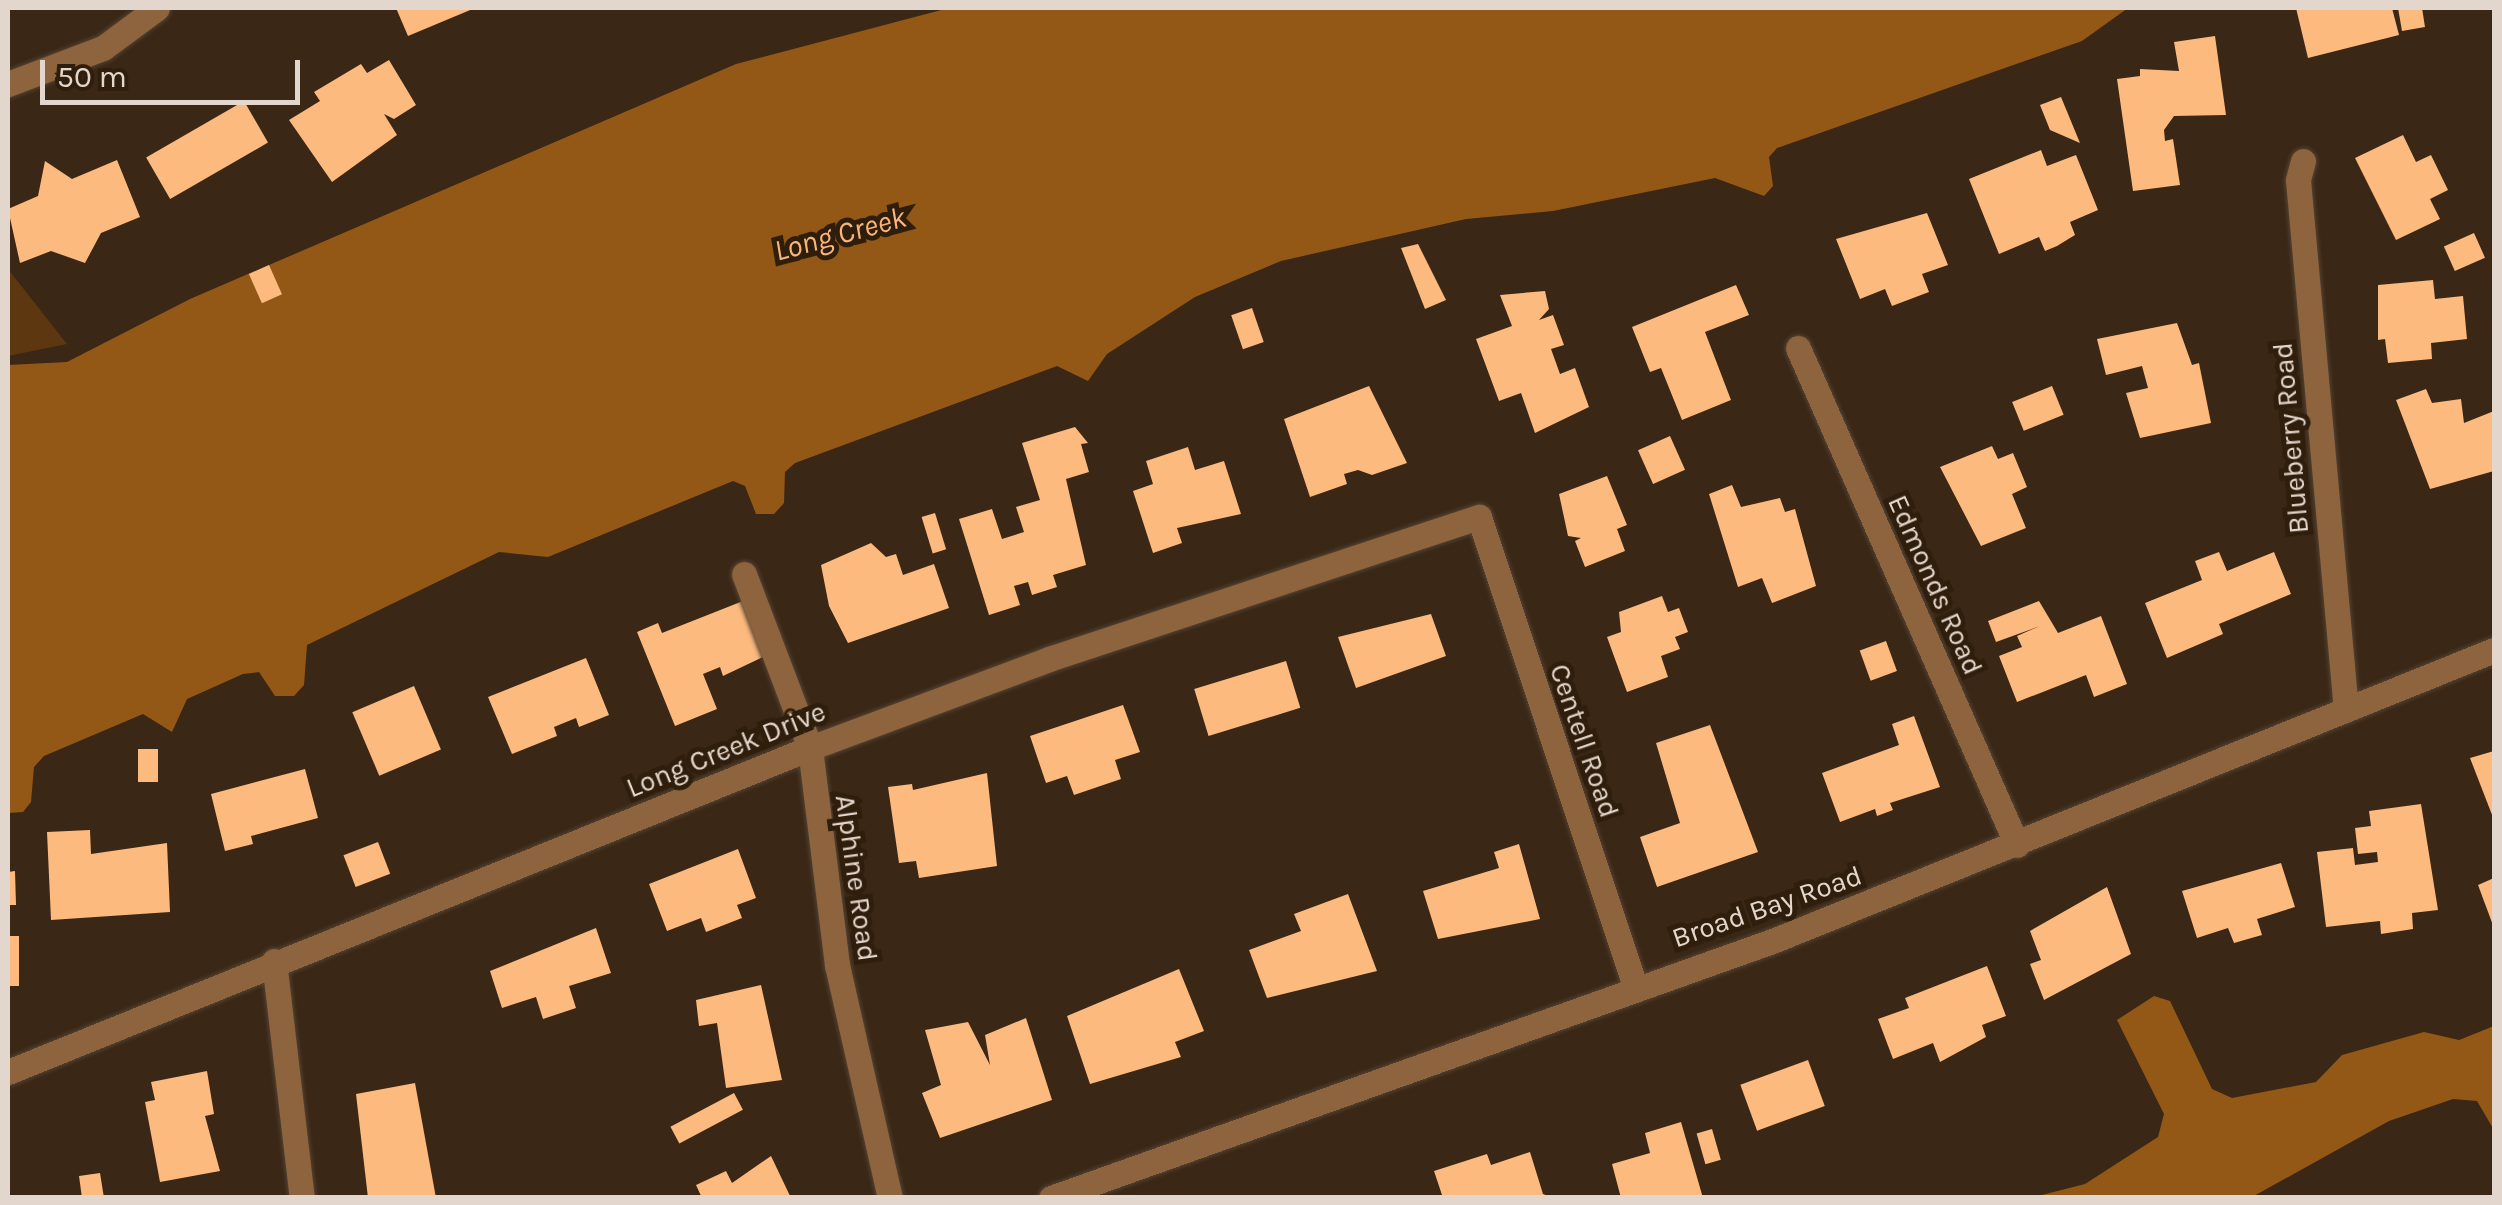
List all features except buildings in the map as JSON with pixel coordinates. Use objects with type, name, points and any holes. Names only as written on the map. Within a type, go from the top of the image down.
[{"type":"street","points":[[8,84],[103,48],[157,8]]},
{"type":"street","name":"Blueberry Road","points":[[2303,161],[2298,180],[2346,710]]},
{"type":"street","name":"Edmonds Road","points":[[1798,348],[2016,846]]},
{"type":"street","name":"Long Creek Drive","points":[[8,1072],[274,961],[810,748],[1049,659],[1479,517]]},
{"type":"street","name":"Centell Road","points":[[1479,517],[1635,984]]},
{"type":"street","name":"Alphine Road","points":[[744,574],[810,748],[837,965],[890,1198]]},
{"type":"street","name":"Broad Bay Road","points":[[1051,1198],[1635,984],[1774,940],[2016,846],[2494,650]]},
{"type":"street","points":[[274,961],[302,1198]]},
{"type":"shaded area","points":[[8,269],[67,344],[8,356]]},
{"type":"water","name":"Long Creek","points":[[949,8],[2128,8],[2082,41],[1777,148],[1769,157],[1773,186],[1764,196],[1715,178],[1553,211],[1466,219],[1281,261],[1195,297],[1107,354],[1088,381],[1057,366],[795,463],[785,472],[784,503],[774,514],[756,514],[745,486],[733,481],[548,557],[499,552],[307,645],[304,685],[294,696],[275,696],[259,672],[243,674],[187,699],[172,732],[143,714],[44,756],[34,767],[31,802],[23,812],[8,813],[8,365],[67,362],[190,299],[736,64]]},
{"type":"water","points":[[2154,996],[2170,1001],[2212,1089],[2232,1098],[2316,1082],[2342,1055],[2424,1032],[2459,1040],[2494,1026],[2494,1130],[2477,1101],[2453,1099],[2389,1121],[2252,1197],[2034,1197],[2085,1184],[2158,1137],[2164,1114],[2117,1020]]}]
